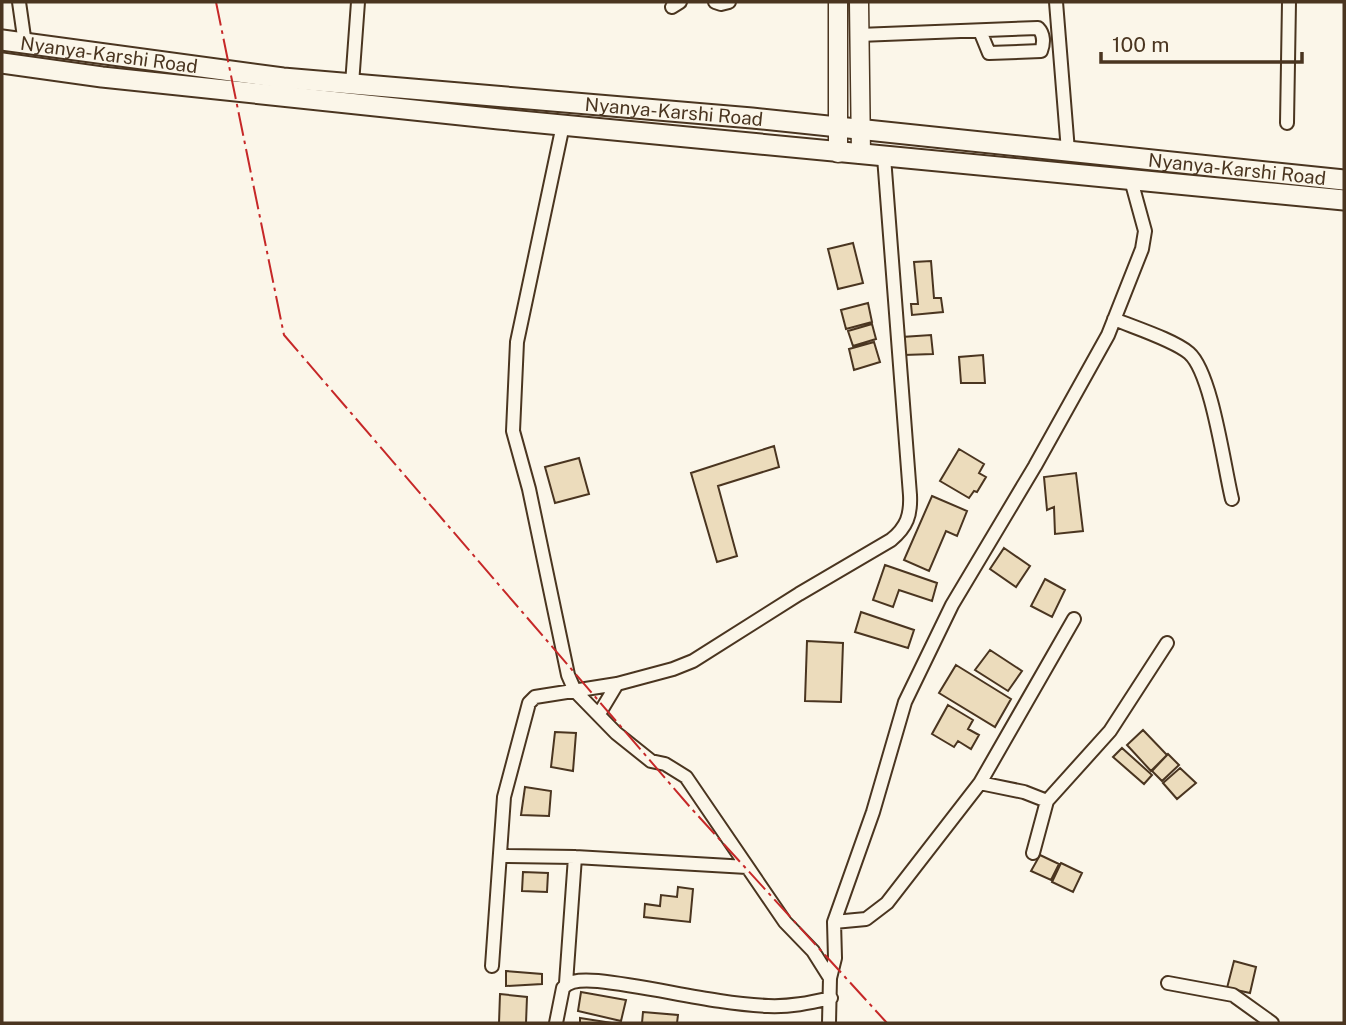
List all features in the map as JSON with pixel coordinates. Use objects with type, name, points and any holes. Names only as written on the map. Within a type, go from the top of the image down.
[{"type":"main road","name":"Nyanya-Karshi Road","points":[[2,40],[270,77],[839,127],[1344,180]]},
{"type":"main road","name":"Nyanya-Karshi Road","points":[[2,63],[102,77],[563,125],[1344,200]]},
{"type":"main road","points":[[443,112],[446,92]]},
{"type":"street","points":[[19,2],[25,44]]},
{"type":"street","points":[[352,84],[358,2]]},
{"type":"street","points":[[715,2],[729,2]]},
{"type":"street","points":[[838,2],[838,153]]},
{"type":"street","points":[[859,2],[861,154]]},
{"type":"street","points":[[1056,2],[1068,151]]},
{"type":"street","points":[[1287,123],[1289,2]]},
{"type":"street","points":[[859,34],[1038,28],[1042,32],[1043,45],[1041,51],[989,53],[980,31]]},
{"type":"street","points":[[563,125],[517,342],[513,431],[529,489],[568,675],[575,691],[633,748],[651,761],[665,764],[686,777],[785,922],[813,951],[830,978]]},
{"type":"street","points":[[492,966],[504,797],[529,703],[535,697],[617,684],[693,661],[891,540],[901,533],[908,521],[911,509],[884,157]]},
{"type":"street","points":[[829,1023],[830,978],[835,958],[834,922],[873,812],[905,702],[952,605],[1035,466],[1108,335],[1144,240],[1145,231],[1131,180]]},
{"type":"street","points":[[1114,319],[1189,353],[1200,368],[1208,390],[1231,499]]},
{"type":"street","points":[[834,922],[866,919],[887,903],[980,783],[1074,619]]},
{"type":"street","points":[[1033,853],[1047,801],[1110,731],[1167,643]]},
{"type":"street","points":[[599,714],[617,684]]},
{"type":"street","points":[[980,783],[1024,792],[1047,801]]},
{"type":"street","points":[[501,856],[575,857],[747,867]]},
{"type":"street","points":[[556,1023],[566,984],[575,857]]},
{"type":"street","points":[[566,984],[596,981],[720,1002],[768,1006],[799,1006],[831,998]]},
{"type":"street","points":[[1168,983],[1233,995],[1272,1023]]},
{"type":"building","points":[[853,243],[863,283],[838,289],[828,249]]},
{"type":"building","points":[[931,261],[934,298],[941,298],[943,312],[912,315],[911,304],[918,304],[914,262]]},
{"type":"building","points":[[868,303],[872,322],[846,329],[841,310]]},
{"type":"building","points":[[872,324],[876,339],[853,346],[848,331]]},
{"type":"building","points":[[931,335],[933,354],[904,355],[902,337]]},
{"type":"building","points":[[874,342],[880,362],[854,370],[849,349]]},
{"type":"building","points":[[983,355],[985,383],[961,383],[959,357]]},
{"type":"building","points":[[774,446],[779,467],[718,486],[737,556],[717,562],[691,473]]},
{"type":"building","points":[[959,449],[984,464],[979,473],[986,477],[977,492],[974,491],[969,498],[940,481]]},
{"type":"building","points":[[579,458],[589,494],[555,503],[545,467]]},
{"type":"building","points":[[1076,473],[1083,531],[1055,534],[1054,507],[1047,510],[1044,477]]},
{"type":"building","points":[[932,496],[967,511],[957,536],[946,531],[929,571],[904,560]]},
{"type":"building","points":[[1004,548],[1030,566],[1016,587],[990,569]]},
{"type":"building","points":[[885,565],[937,583],[932,601],[899,590],[893,607],[873,600]]},
{"type":"building","points":[[1045,579],[1065,590],[1052,617],[1031,606]]},
{"type":"building","points":[[861,612],[914,630],[908,648],[855,632]]},
{"type":"building","points":[[807,641],[843,643],[841,702],[805,701]]},
{"type":"building","points":[[990,650],[1022,671],[1008,691],[975,670]]},
{"type":"building","points":[[956,665],[1011,699],[995,727],[939,693]]},
{"type":"building","points":[[948,705],[973,720],[968,729],[979,735],[971,749],[958,741],[954,747],[932,734]]},
{"type":"building","points":[[1143,730],[1167,755],[1151,771],[1127,745]]},
{"type":"building","points":[[555,732],[576,733],[573,771],[551,767]]},
{"type":"building","points":[[1122,748],[1152,775],[1144,784],[1113,757]]},
{"type":"building","points":[[1168,754],[1179,765],[1162,781],[1152,771]]},
{"type":"building","points":[[1180,768],[1196,783],[1177,799],[1163,783]]},
{"type":"building","points":[[525,787],[551,791],[549,816],[521,815]]},
{"type":"building","points":[[1040,855],[1059,864],[1051,880],[1031,871]]},
{"type":"building","points":[[1061,863],[1082,873],[1073,892],[1052,882]]},
{"type":"building","points":[[523,872],[548,873],[547,892],[522,891]]},
{"type":"building","points":[[678,887],[693,889],[690,922],[644,917],[645,904],[660,906],[661,895],[677,897]]},
{"type":"building","points":[[1234,961],[1256,967],[1250,993],[1227,988]]},
{"type":"building","points":[[506,971],[542,974],[542,984],[506,986]]},
{"type":"building","points":[[581,992],[626,1000],[621,1021],[578,1011]]},
{"type":"building","points":[[500,994],[527,997],[526,1023],[499,1023]]},
{"type":"building","points":[[643,1012],[678,1015],[677,1023],[642,1023]]},
{"type":"building","points":[[580,1018],[612,1023],[580,1023]]},
{"type":"power","points":[[216,2],[284,335],[690,807],[887,1023]]}]
